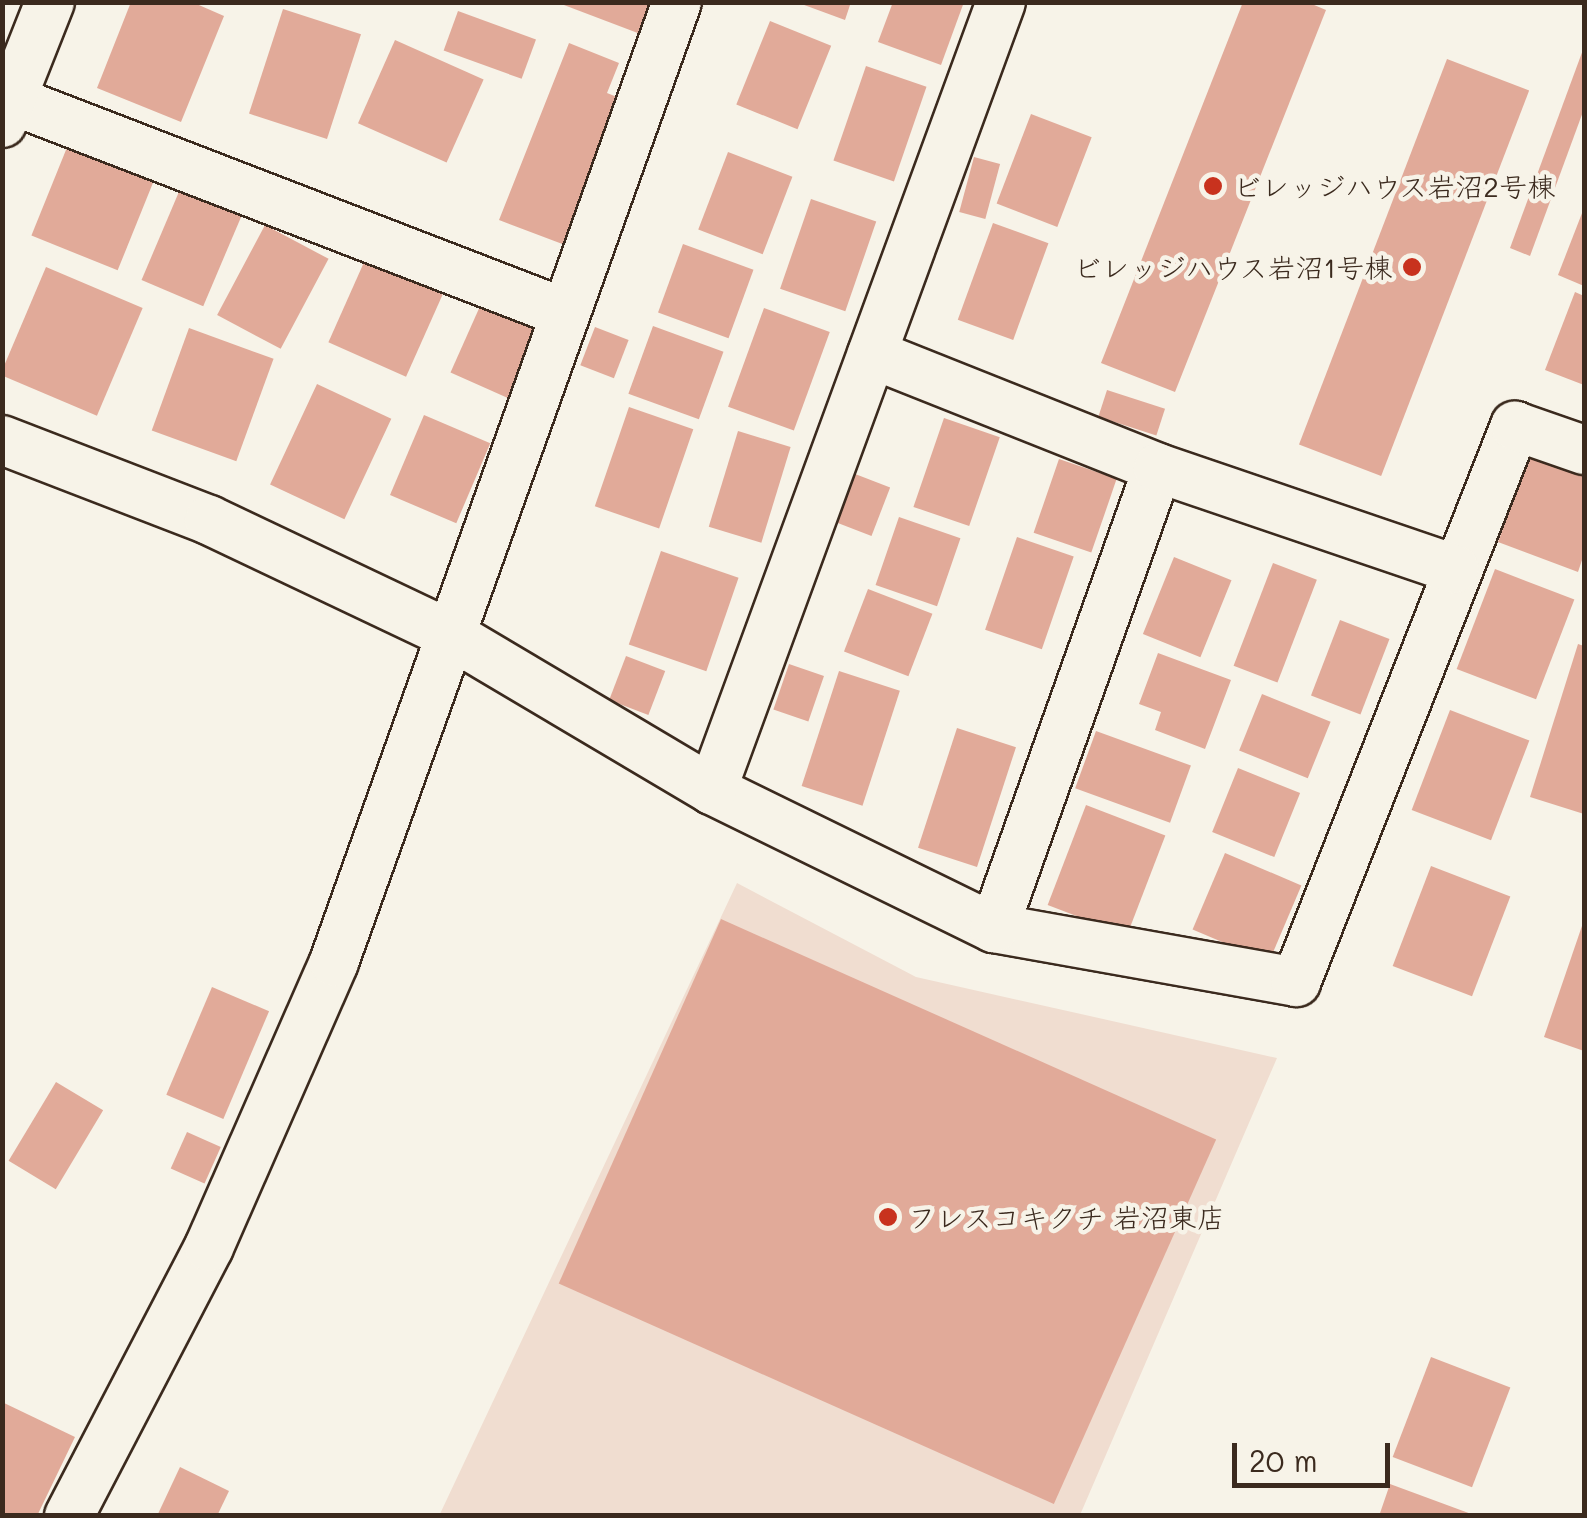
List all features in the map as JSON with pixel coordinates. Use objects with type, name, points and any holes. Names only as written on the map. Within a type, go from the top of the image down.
[{"type":"street","points":[[50,2],[7,112],[562,312]]},
{"type":"street","points":[[69,1516],[209,1247],[334,962],[562,312],[676,2]]},
{"type":"street","points":[[712,790],[1001,2]]},
{"type":"street","points":[[872,354],[1158,468],[1454,569]]},
{"type":"street","points":[[2,440],[209,520],[451,635],[712,790],[994,928],[1296,982],[1454,569],[1515,426],[1584,450]]},
{"type":"street","points":[[994,928],[1158,468]]},
{"type":"shaded area","points":[[737,883],[916,977],[1277,1058],[1080,1515],[439,1516]]},
{"type":"building","points":[[131,2],[192,2],[224,16],[181,122],[97,88]]},
{"type":"building","points":[[556,2],[654,2],[643,35]]},
{"type":"building","points":[[796,2],[851,2],[845,20]]},
{"type":"building","points":[[893,2],[964,2],[941,65],[878,42]]},
{"type":"building","name":"ビレッジハウス岩沼2号棟","points":[[1243,2],[1307,2],[1326,10],[1175,392],[1101,363]]},
{"type":"building","points":[[283,9],[361,34],[327,139],[249,114]]},
{"type":"building","points":[[458,11],[536,39],[522,79],[444,50]]},
{"type":"building","points":[[770,21],[831,46],[797,129],[736,104]]},
{"type":"building","points":[[395,40],[484,79],[447,163],[358,123]]},
{"type":"building","points":[[569,43],[619,63],[607,93],[622,99],[565,245],[499,220]]},
{"type":"building","points":[[1584,47],[1584,109],[1530,256],[1510,248]]},
{"type":"building","name":"ビレッジハウス岩沼1号棟","points":[[1447,59],[1529,91],[1381,476],[1299,445]]},
{"type":"building","points":[[866,66],[927,87],[894,181],[833,161]]},
{"type":"building","points":[[1031,114],[1092,137],[1057,227],[997,204]]},
{"type":"building","points":[[70,140],[156,175],[118,270],[31,235]]},
{"type":"building","points":[[728,152],[792,177],[763,254],[698,229]]},
{"type":"building","points":[[974,157],[1000,164],[985,219],[959,212]]},
{"type":"building","points":[[181,187],[243,213],[203,306],[142,280]]},
{"type":"building","points":[[811,199],[876,221],[845,311],[780,289]]},
{"type":"building","points":[[1584,208],[1584,286],[1558,275]]},
{"type":"building","points":[[993,223],[1048,243],[1013,340],[958,320]]},
{"type":"building","points":[[265,225],[329,259],[281,349],[217,315]]},
{"type":"building","points":[[683,244],[753,270],[729,338],[658,313]]},
{"type":"building","points":[[365,260],[443,295],[406,377],[328,342]]},
{"type":"building","points":[[46,267],[143,308],[97,416],[2,375]]},
{"type":"building","points":[[1575,292],[1584,296],[1584,385],[1545,370]]},
{"type":"building","points":[[481,304],[539,330],[509,399],[450,373]]},
{"type":"building","points":[[764,308],[830,332],[794,431],[728,407]]},
{"type":"building","points":[[653,326],[723,352],[699,419],[628,394]]},
{"type":"building","points":[[595,327],[629,340],[614,378],[580,365]]},
{"type":"building","points":[[189,328],[274,359],[236,461],[152,430]]},
{"type":"building","points":[[317,384],[391,419],[344,519],[270,485]]},
{"type":"building","points":[[1107,390],[1165,409],[1156,435],[1098,417]]},
{"type":"building","points":[[629,407],[693,429],[659,528],[595,506]]},
{"type":"building","points":[[424,415],[490,443],[456,523],[390,495]]},
{"type":"building","points":[[944,418],[1000,437],[969,526],[913,507]]},
{"type":"building","points":[[738,431],[791,447],[761,543],[709,527]]},
{"type":"building","points":[[1535,442],[1584,461],[1584,554],[1578,572],[1498,542]]},
{"type":"building","points":[[1059,459],[1117,479],[1091,553],[1034,533]]},
{"type":"building","points":[[850,472],[890,487],[872,536],[831,521]]},
{"type":"building","points":[[899,517],[960,538],[937,606],[876,585]]},
{"type":"building","points":[[1017,537],[1074,557],[1042,649],[985,630]]},
{"type":"building","points":[[661,551],[739,578],[706,671],[629,645]]},
{"type":"building","points":[[1174,557],[1231,580],[1200,657],[1143,634]]},
{"type":"building","points":[[1273,563],[1317,580],[1277,683],[1234,666]]},
{"type":"building","points":[[1495,569],[1574,599],[1536,699],[1457,669]]},
{"type":"building","points":[[868,589],[932,614],[908,676],[844,652]]},
{"type":"building","points":[[1340,620],[1389,639],[1360,715],[1311,696]]},
{"type":"building","points":[[1578,644],[1584,646],[1584,814],[1530,797]]},
{"type":"building","points":[[1158,653],[1231,680],[1205,749],[1155,730],[1161,712],[1139,704]]},
{"type":"building","points":[[626,656],[665,671],[648,715],[609,700]]},
{"type":"building","points":[[789,664],[824,676],[808,721],[773,709]]},
{"type":"building","points":[[839,671],[900,691],[862,806],[802,786]]},
{"type":"building","points":[[1262,694],[1331,722],[1308,778],[1239,751]]},
{"type":"building","points":[[1450,710],[1529,740],[1491,840],[1412,810]]},
{"type":"building","points":[[957,728],[1016,747],[977,867],[918,848]]},
{"type":"building","points":[[1096,731],[1191,766],[1170,823],[1075,788]]},
{"type":"building","points":[[1238,768],[1300,793],[1274,857],[1212,832]]},
{"type":"building","points":[[1086,805],[1165,835],[1127,935],[1048,905]]},
{"type":"building","points":[[1225,853],[1301,885],[1269,962],[1193,929]]},
{"type":"building","points":[[1431,866],[1510,896],[1472,996],[1393,966]]},
{"type":"building","points":[[721,919],[1216,1139],[1054,1504],[559,1284]]},
{"type":"building","points":[[1584,920],[1584,1051],[1544,1037]]},
{"type":"building","points":[[212,987],[269,1011],[223,1119],[166,1095]]},
{"type":"building","points":[[56,1082],[103,1110],[56,1189],[9,1161]]},
{"type":"building","points":[[187,1132],[221,1147],[205,1184],[171,1169]]},
{"type":"building","points":[[1431,1357],[1510,1387],[1472,1487],[1393,1457]]},
{"type":"building","points":[[2,1402],[75,1437],[37,1516],[2,1516]]},
{"type":"building","points":[[180,1467],[229,1491],[217,1516],[157,1516]]},
{"type":"building","points":[[1390,1484],[1474,1515],[1474,1516],[1379,1516]]},
{"type":"place","name":"ビレッジハウス岩沼2号棟","points":[[1213,186]]},
{"type":"place","name":"ビレッジハウス岩沼1号棟","points":[[1412,267]]},
{"type":"place","name":"フレスコキクチ 岩沼東店","points":[[888,1217]]}]
